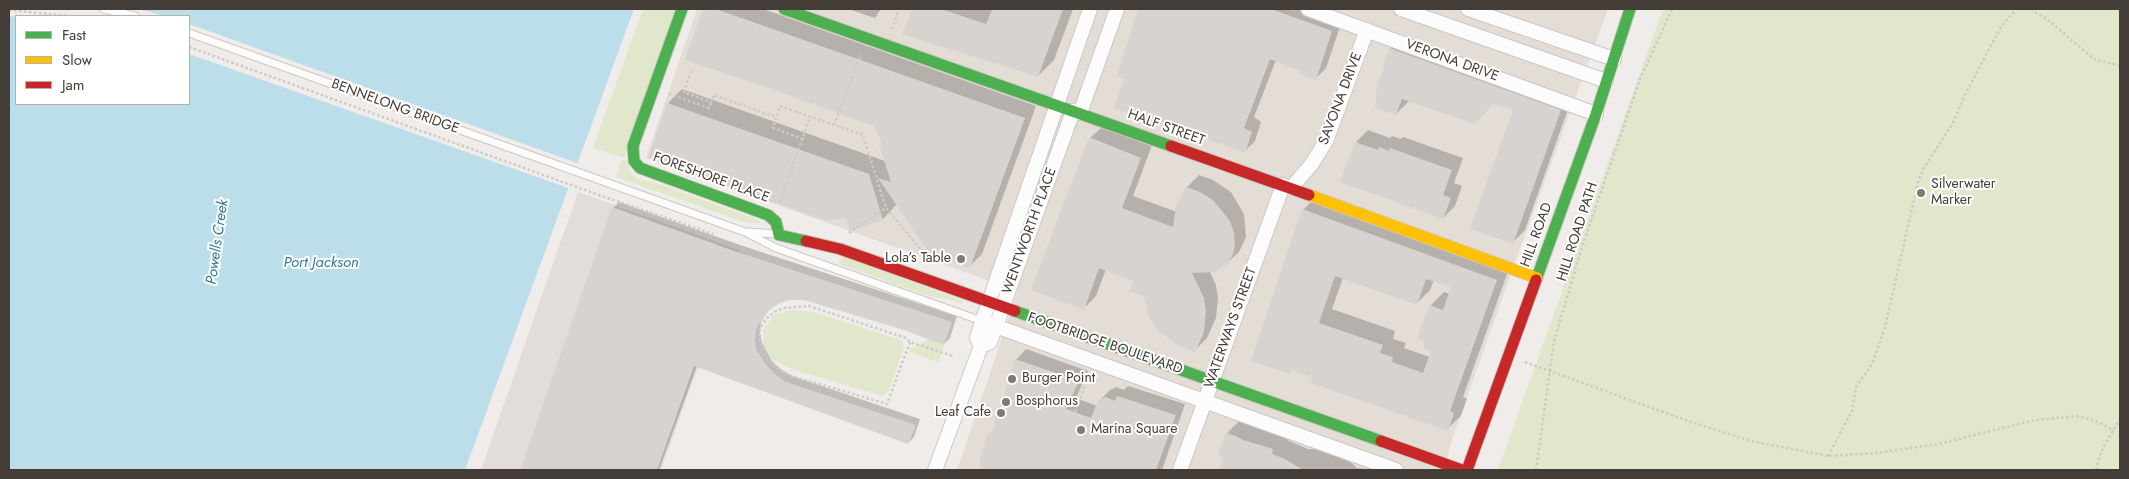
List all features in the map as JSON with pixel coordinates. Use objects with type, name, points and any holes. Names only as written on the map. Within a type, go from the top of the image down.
[{"type":"street","name":"FORESHORE PLACE","points":[[682,9],[633,146],[634,161],[636,165],[644,170],[768,214],[776,222],[779,235]]},
{"type":"street","name":"HALF STREET","points":[[784,9],[1287,187],[1537,278]]},
{"type":"street","name":"WENTWORTH PLACE","points":[[981,346],[977,338],[982,321],[1090,9]]},
{"type":"street","name":"WENTWORTH PLACE","points":[[935,470],[981,346],[990,342],[1076,112],[1117,9]]},
{"type":"street","name":"VERONA DRIVE","points":[[1308,9],[1596,114]]},
{"type":"street","points":[[1400,9],[1606,81]]},
{"type":"street","points":[[1468,9],[1614,59]]},
{"type":"street","name":"HILL ROAD","points":[[1467,470],[1596,114],[1630,9]]},
{"type":"street","name":"SAVONA DRIVE","points":[[1287,187],[1310,165],[1326,141],[1367,30]]},
{"type":"street","name":"WATERWAYS STREET","points":[[1180,470],[1204,401],[1287,187]]},
{"type":"street","name":"FOOTBRIDGE BOULEVARD","points":[[779,235],[840,249],[1462,470]]},
{"type":"street","name":"FOOTBRIDGE BOULEVARD","points":[[982,321],[1396,470]]},
{"type":"lane","points":[[104,9],[131,15]]},
{"type":"lane","name":"BENNELONG BRIDGE","points":[[190,33],[601,180]]},
{"type":"lane","name":"FOOTBRIDGE BOULEVARD","points":[[601,180],[746,232],[776,248],[982,321]]},
{"type":"lane","name":"FOOTBRIDGE BOULEVARD","points":[[746,232],[779,235]]},
{"type":"path","points":[[890,36],[899,9]]},
{"type":"path","name":"HILL ROAD PATH","points":[[1536,470],[1554,341],[1582,247],[1640,79],[1672,9]]},
{"type":"path","points":[[1828,456],[1852,411],[1856,387],[1872,364],[1884,327],[1918,182],[1924,168],[1953,123],[1967,91],[2002,25],[2017,9]]},
{"type":"path","points":[[2031,9],[2048,20],[2094,59],[2120,66]]},
{"type":"path","points":[[9,10],[59,15]]},
{"type":"path","name":"BENNELONG BRIDGE","points":[[190,47],[596,194]]},
{"type":"path","points":[[834,125],[858,62]]},
{"type":"path","points":[[691,71],[684,92],[711,102]]},
{"type":"path","points":[[672,95],[709,108],[714,94],[776,117]]},
{"type":"path","points":[[802,139],[773,128],[780,106],[863,135],[886,208],[937,269]]},
{"type":"path","points":[[783,192],[810,117]]},
{"type":"path","points":[[840,249],[844,236],[886,208]]},
{"type":"path","points":[[910,342],[887,404],[788,375],[766,356],[759,338],[760,329],[766,319],[774,312],[784,308],[809,306],[906,338],[910,342],[952,356]]},
{"type":"path","points":[[1528,363],[1751,441],[1828,456],[1876,453],[1938,444],[2034,420],[2079,416],[2100,423],[2114,431]]},
{"type":"path","points":[[1075,412],[1088,377]]},
{"type":"path","points":[[2096,470],[2099,458],[2120,419]]},
{"type":"shaded area","points":[[697,9],[1608,9],[1450,445],[1445,470],[957,470],[1018,291],[646,158]]},
{"type":"shaded area","points":[[578,192],[740,250],[661,470],[481,470]]},
{"type":"green space","points":[[643,9],[677,9],[624,158],[593,148]]},
{"type":"green space","points":[[1663,9],[2120,9],[2120,470],[1498,470]]},
{"type":"green space","points":[[622,160],[627,161],[631,173],[637,179],[659,184],[761,221],[760,223],[744,222],[616,177]]},
{"type":"green space","points":[[843,257],[963,301],[962,304],[949,299],[928,296],[839,264]]},
{"type":"green space","points":[[791,310],[813,312],[901,340],[904,347],[889,391],[883,396],[794,370],[773,360],[763,346],[763,330],[774,315]]},
{"type":"green space","points":[[928,339],[944,345],[938,362],[908,351]]},
{"type":"water","name":"Port Jackson","points":[[9,9],[634,9],[465,470],[9,470]]},
{"type":"pier","points":[[9,9],[139,9],[160,15],[15,15],[15,17],[9,16]]},
{"type":"pier","points":[[190,24],[580,164],[571,189],[190,54]]},
{"type":"building","points":[[703,9],[716,9],[1025,118],[970,268],[938,256],[933,259],[878,178],[891,182],[879,144],[882,143],[874,126],[776,90],[685,60]]},
{"type":"building","points":[[912,9],[941,9],[986,24],[992,9],[1063,9],[1038,77],[902,34]]},
{"type":"building","points":[[1138,9],[1271,9],[1332,31],[1316,80],[1300,74],[1301,71],[1270,59],[1244,128],[1252,132],[1245,153],[1183,130],[1182,133],[1114,108],[1124,79],[1117,76]]},
{"type":"building","points":[[1389,48],[1561,110],[1513,244],[1470,229],[1513,110],[1492,104],[1475,124],[1402,99],[1396,115],[1375,108],[1377,85]]},
{"type":"building","points":[[667,103],[869,174],[883,220],[850,231],[846,218],[827,221],[648,158]]},
{"type":"building","points":[[1089,137],[1141,158],[1122,208],[1173,227],[1176,206],[1186,187],[1200,192],[1213,200],[1230,221],[1235,245],[1227,265],[1215,272],[1192,273],[1204,298],[1206,311],[1204,332],[1195,352],[1176,344],[1159,331],[1149,317],[1144,296],[1129,291],[1133,281],[1099,268],[1084,310],[1031,290]]},
{"type":"building","points":[[1355,142],[1378,150],[1379,147],[1389,151],[1390,148],[1452,170],[1443,195],[1451,198],[1443,219],[1340,182]]},
{"type":"building","points":[[612,207],[734,251],[952,322],[944,345],[904,330],[804,300],[789,300],[778,304],[767,312],[756,329],[756,349],[767,366],[776,375],[786,382],[916,425],[908,444],[694,366],[657,470],[520,470]]},
{"type":"building","points":[[1302,209],[1497,280],[1450,411],[1454,413],[1448,431],[1311,383],[1313,378],[1291,370],[1290,374],[1251,361]],"holes":[[[1335,276],[1417,305],[1426,279],[1451,287],[1443,310],[1429,305],[1417,339],[1425,342],[1423,349],[1431,351],[1423,373],[1392,362],[1393,357],[1380,353],[1383,345],[1319,323]]]},
{"type":"building","points":[[1015,359],[1079,381],[1066,409],[1091,418],[1098,400],[1105,397],[1115,401],[1117,396],[1176,415],[1156,470],[980,470],[980,460],[987,435],[995,428],[995,416],[1005,393]]},
{"type":"building","points":[[1226,432],[1237,438],[1273,449],[1272,454],[1285,459],[1303,470],[1219,470],[1223,457],[1218,455]]},
{"type":"traffic: fast","points":[[682,9],[633,146],[634,161],[640,168],[768,215],[776,222],[779,235],[806,241]]},
{"type":"traffic: fast","points":[[784,9],[1171,146]]},
{"type":"traffic: fast","points":[[1536,280],[1596,114],[1630,9]]},
{"type":"traffic: fast","points":[[1015,311],[1381,441]]},
{"type":"traffic: slow","points":[[1309,195],[1537,278]]},
{"type":"traffic: jam","points":[[1171,146],[1309,195]]},
{"type":"traffic: jam","points":[[806,241],[840,249],[1015,311]]},
{"type":"traffic: jam","points":[[1467,470],[1536,280]]},
{"type":"traffic: jam","points":[[1381,441],[1462,470]]},
{"type":"place","name":"Silverwater Marker","points":[[1921,193]]},
{"type":"place","name":"Lola’s Table","points":[[961,259]]},
{"type":"place","name":"Burger Point","points":[[1012,379]]},
{"type":"place","name":"Bosphorus","points":[[1006,402]]},
{"type":"place","name":"Leaf Cafe","points":[[1001,413]]},
{"type":"place","name":"Marina Square","points":[[1081,430]]},
{"type":"water label","name":"Powells Creek","points":[[218,242]]}]
